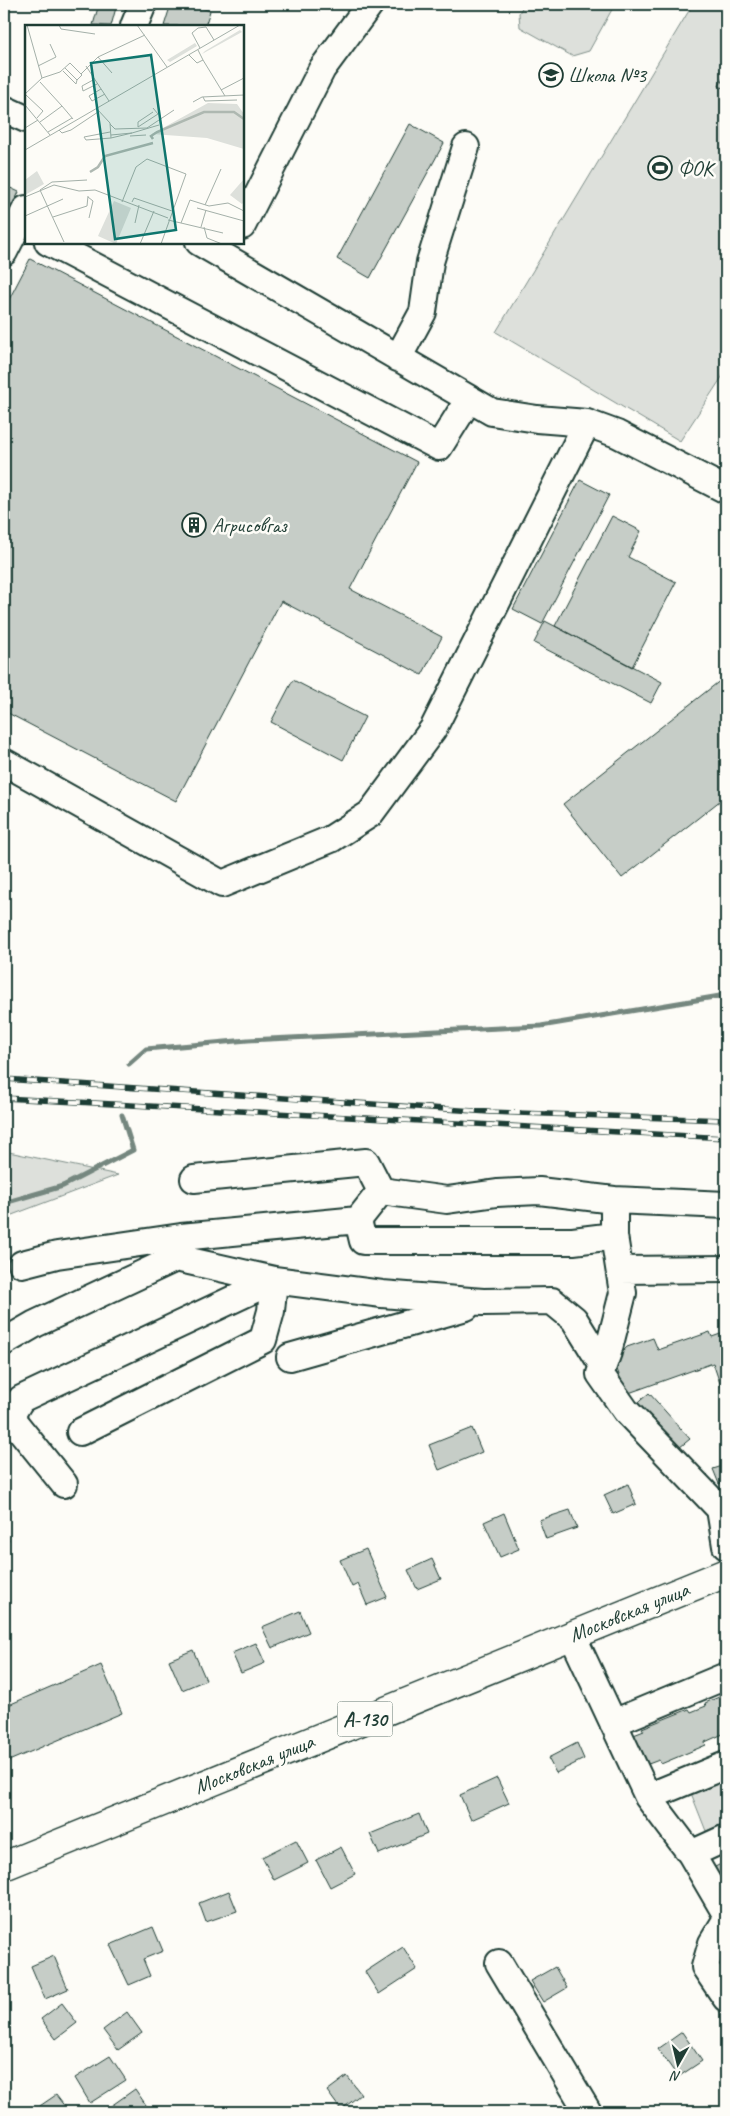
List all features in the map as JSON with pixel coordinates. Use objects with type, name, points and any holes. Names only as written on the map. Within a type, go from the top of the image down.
[{"type":"main road","name":"Московская улица","points":[[4,1866],[726,1572]]},
{"type":"street","points":[[134,25],[142,4]]},
{"type":"street","points":[[244,222],[322,69],[370,4]]},
{"type":"street","points":[[4,109],[25,118]]},
{"type":"street","points":[[398,358],[423,312],[430,262],[466,147]]},
{"type":"street","points":[[4,252],[23,222]]},
{"type":"street","points":[[52,244],[438,447],[469,399]]},
{"type":"street","points":[[207,244],[230,250],[398,358],[492,412],[537,419],[588,423],[617,434],[726,490]]},
{"type":"street","points":[[4,762],[222,884],[331,839],[370,814],[432,728],[588,423]]},
{"type":"street","points":[[194,1179],[366,1162],[381,1191]]},
{"type":"street","points":[[381,1191],[447,1200],[497,1193],[539,1191],[614,1200],[726,1205]]},
{"type":"street","points":[[22,1264],[57,1255],[126,1245],[178,1248],[358,1220],[381,1191]]},
{"type":"street","points":[[614,1200],[614,1236],[623,1293],[600,1374],[626,1411],[720,1509],[725,1530]]},
{"type":"street","points":[[358,1220],[364,1240],[573,1241],[614,1236]]},
{"type":"street","points":[[126,1245],[146,1272]]},
{"type":"street","points":[[4,1342],[35,1324],[146,1272],[178,1248]]},
{"type":"street","points":[[178,1248],[274,1280],[382,1294],[483,1302],[552,1301],[574,1319],[603,1366]]},
{"type":"street","points":[[620,1270],[726,1269]]},
{"type":"street","points":[[80,1432],[263,1340],[271,1311],[274,1280]]},
{"type":"street","points":[[64,1484],[10,1417],[21,1398],[274,1280]]},
{"type":"street","points":[[290,1357],[483,1302]]},
{"type":"street","points":[[572,1635],[648,1797],[691,1854],[726,1914]]},
{"type":"street","points":[[613,1723],[726,1676]]},
{"type":"street","points":[[648,1797],[726,1765]]},
{"type":"street","points":[[691,1854],[726,1838]]},
{"type":"street","points":[[726,1920],[712,1943],[705,1967],[726,1998]]},
{"type":"street","points":[[499,1963],[588,2112]]},
{"type":"shaded area","points":[[524,4],[615,4],[589,51],[572,56],[520,27],[519,13]]},
{"type":"shaded area","name":"ФОК","points":[[693,4],[726,4],[726,371],[680,441],[496,332]]},
{"type":"shaded area","points":[[4,1151],[118,1175],[4,1218]]},
{"type":"shaded area","points":[[726,1774],[726,1823],[706,1831],[689,1788]]},
{"type":"building","points":[[99,4],[117,4],[111,25],[93,25]]},
{"type":"building","points":[[171,4],[190,4],[210,11],[205,25],[164,25]]},
{"type":"building","points":[[726,73],[726,89],[719,86]]},
{"type":"building","points":[[410,124],[444,143],[370,278],[337,259]]},
{"type":"building","points":[[4,185],[19,192],[10,211],[4,208]]},
{"type":"building","name":"Агрисовгаз","points":[[30,259],[417,462],[350,589],[442,637],[422,675],[281,601],[176,801],[4,711],[4,309]]},
{"type":"building","points":[[580,480],[609,495],[542,624],[513,609]]},
{"type":"building","points":[[612,516],[641,531],[628,557],[676,582],[632,667],[555,626]]},
{"type":"building","points":[[545,621],[662,682],[651,703],[534,643]]},
{"type":"building","points":[[726,676],[726,796],[622,878],[563,804]]},
{"type":"building","points":[[293,680],[365,717],[343,760],[271,722]]},
{"type":"building","points":[[726,838],[726,855],[718,844]]},
{"type":"building","points":[[710,1332],[712,1337],[726,1332],[726,1401],[713,1363],[626,1394],[614,1361],[627,1347],[653,1338],[658,1350]]},
{"type":"building","points":[[649,1393],[690,1439],[674,1452],[633,1407]]},
{"type":"building","points":[[472,1428],[482,1452],[439,1470],[429,1445]]},
{"type":"building","points":[[726,1465],[726,1481],[719,1484],[713,1469]]},
{"type":"building","points":[[628,1484],[636,1504],[613,1514],[604,1495]]},
{"type":"building","points":[[570,1510],[577,1528],[546,1539],[539,1520]]},
{"type":"building","points":[[504,1513],[519,1549],[500,1557],[484,1522]]},
{"type":"building","points":[[4,1528],[9,1540],[4,1542]]},
{"type":"building","points":[[366,1549],[387,1597],[367,1605],[358,1584],[352,1587],[340,1560]]},
{"type":"building","points":[[432,1559],[441,1579],[417,1589],[408,1570]]},
{"type":"building","points":[[300,1611],[309,1632],[272,1648],[262,1627]]},
{"type":"building","points":[[256,1643],[265,1663],[241,1673],[232,1653]]},
{"type":"building","points":[[193,1650],[206,1680],[182,1690],[169,1660]]},
{"type":"building","points":[[101,1665],[122,1713],[4,1763],[4,1707]]},
{"type":"building","points":[[726,1694],[726,1736],[724,1737],[723,1734],[705,1742],[706,1745],[661,1764],[659,1760],[643,1766],[631,1736],[644,1731],[642,1728],[689,1709],[691,1712],[706,1706],[705,1703]]},
{"type":"building","points":[[577,1743],[584,1759],[556,1773],[548,1758]]},
{"type":"building","points":[[497,1778],[509,1803],[471,1820],[460,1795]]},
{"type":"building","points":[[419,1814],[427,1834],[379,1854],[370,1834]]},
{"type":"building","points":[[296,1840],[308,1863],[274,1880],[262,1857]]},
{"type":"building","points":[[341,1847],[355,1874],[330,1887],[316,1860]]},
{"type":"building","points":[[726,1859],[726,1897],[713,1868],[725,1862],[724,1860]]},
{"type":"building","points":[[229,1891],[237,1911],[206,1922],[199,1903]]},
{"type":"building","points":[[153,1927],[163,1951],[143,1959],[150,1976],[129,1985],[110,1945]]},
{"type":"building","points":[[403,1947],[417,1969],[379,1994],[365,1972]]},
{"type":"building","points":[[54,1956],[68,1989],[45,1999],[31,1966]]},
{"type":"building","points":[[555,1967],[567,1988],[543,2002],[530,1981]]},
{"type":"building","points":[[62,2003],[77,2023],[56,2039],[41,2019]]},
{"type":"building","points":[[127,2012],[142,2033],[118,2050],[103,2030]]},
{"type":"building","points":[[682,2032],[702,2061],[678,2077],[658,2049]]},
{"type":"building","points":[[110,2056],[126,2080],[90,2103],[75,2078]]},
{"type":"building","points":[[347,2076],[361,2094],[341,2110],[327,2091]]},
{"type":"building","points":[[135,2089],[148,2108],[142,2112],[115,2112],[111,2106]]},
{"type":"building","points":[[56,2095],[69,2112],[31,2112]]},
{"type":"waterway","points":[[129,1064],[146,1049],[248,1040],[541,1026],[720,996],[726,987]]},
{"type":"waterway","points":[[4,1203],[63,1186],[133,1150],[122,1115]]},
{"type":"railway","points":[[4,1079],[489,1112],[726,1120]]},
{"type":"railway","points":[[4,1098],[726,1138]]},
{"type":"place","name":"Школа №3","points":[[551,75]]},
{"type":"place","name":"ФОК","points":[[660,168]]},
{"type":"place","name":"Агрисовгаз","points":[[194,525]]}]
